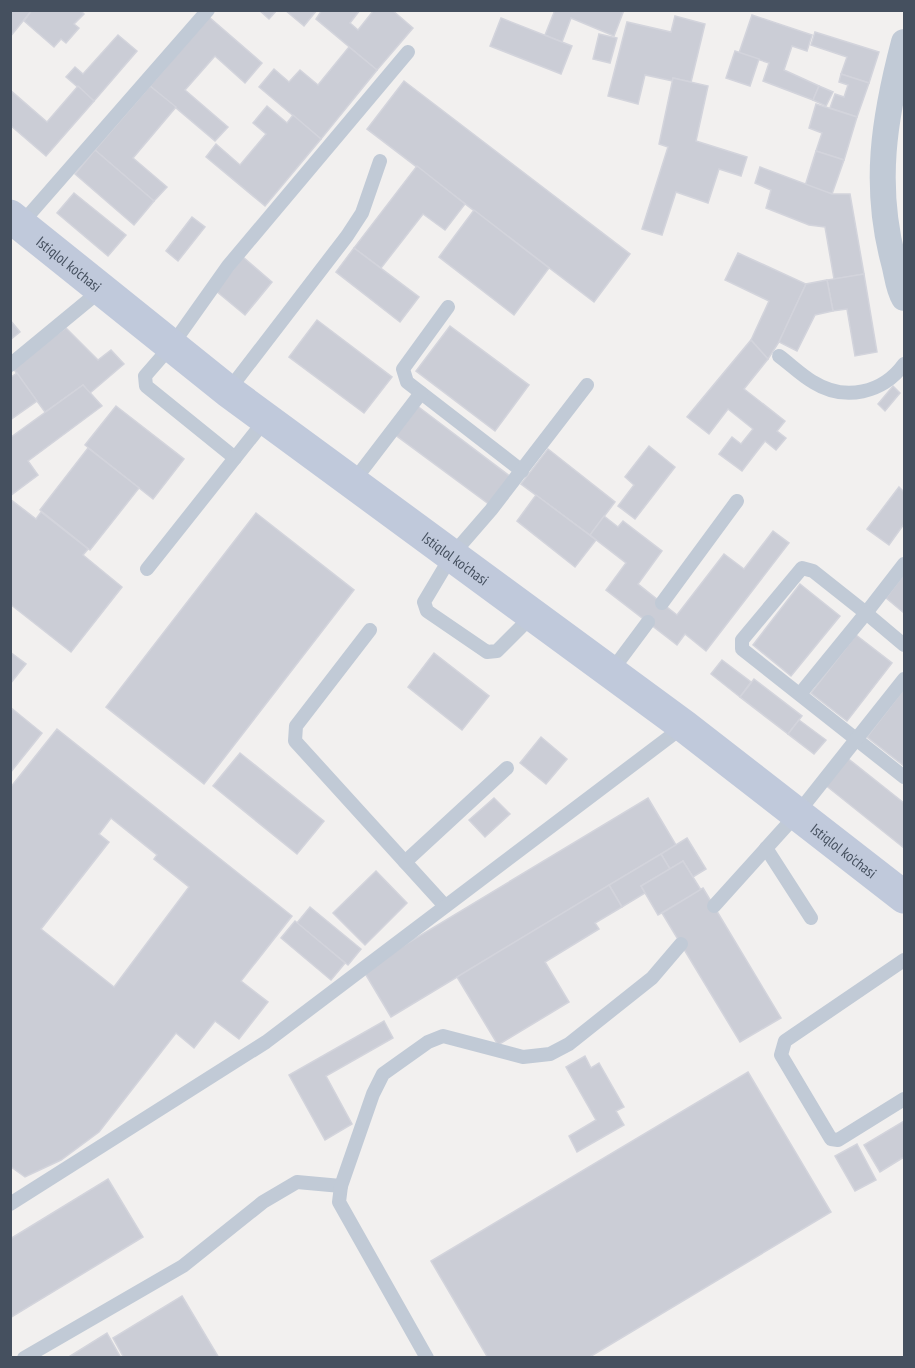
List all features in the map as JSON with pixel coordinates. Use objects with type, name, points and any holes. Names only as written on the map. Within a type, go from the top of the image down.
[{"type":"main road","name":"Istiqlol ko'chasi","points":[[16,220],[228,391],[684,726],[904,897]]},
{"type":"street","points":[[904,42],[881,162],[885,229],[904,298]]},
{"type":"lane","points":[[16,220],[208,10]]},
{"type":"lane","points":[[235,458],[146,386],[146,376],[172,345],[228,266],[408,52]]},
{"type":"lane","points":[[228,391],[362,213],[380,161]]},
{"type":"lane","points":[[10,365],[103,289]]},
{"type":"lane","points":[[448,307],[403,369],[407,382],[522,471]]},
{"type":"lane","points":[[779,356],[814,383],[855,394],[876,388],[897,374],[904,364]]},
{"type":"lane","points":[[533,615],[496,651],[487,652],[427,611],[424,602],[452,555],[522,471],[587,385]]},
{"type":"lane","points":[[353,483],[422,393]]},
{"type":"lane","points":[[147,569],[266,419]]},
{"type":"lane","points":[[662,603],[737,501]]},
{"type":"lane","points":[[800,694],[904,564]]},
{"type":"lane","points":[[904,645],[813,571],[802,568],[742,640],[742,649],[904,777]]},
{"type":"lane","points":[[610,672],[648,622]]},
{"type":"lane","points":[[370,630],[296,726],[295,741],[445,906]]},
{"type":"lane","points":[[714,906],[797,814],[904,680]]},
{"type":"lane","points":[[10,1204],[266,1042],[684,726]]},
{"type":"lane","points":[[405,862],[507,768]]},
{"type":"lane","points":[[766,848],[811,918]]},
{"type":"lane","points":[[427,1358],[339,1202],[341,1186],[372,1094],[383,1074],[428,1042],[443,1036],[523,1057],[550,1054],[569,1044],[652,978],[681,944]]},
{"type":"lane","points":[[904,960],[785,1041],[781,1055],[831,1139],[838,1140],[904,1099]]},
{"type":"lane","points":[[24,1358],[183,1266],[263,1202],[297,1182],[341,1186]]},
{"type":"building","points":[[10,10],[32,10],[10,37]]},
{"type":"building","points":[[32,10],[80,10],[84,14],[74,24],[79,28],[66,43],[61,39],[54,47],[24,21]]},
{"type":"building","points":[[259,10],[277,10],[269,19]]},
{"type":"building","points":[[285,10],[317,10],[304,26]]},
{"type":"building","points":[[322,10],[360,10],[350,23],[358,30],[374,10],[392,10],[413,28],[377,70],[316,19]]},
{"type":"building","points":[[555,10],[624,10],[614,36],[571,18],[562,42],[545,35]]},
{"type":"building","points":[[752,15],[812,35],[807,51],[792,46],[784,70],[819,86],[813,100],[763,81],[769,63],[739,53]]},
{"type":"building","points":[[675,16],[705,24],[691,82],[645,75],[638,104],[608,96],[627,22],[671,32]]},
{"type":"building","points":[[209,17],[262,63],[245,83],[215,56],[185,90],[228,127],[215,141],[150,86]]},
{"type":"building","points":[[501,18],[572,46],[561,74],[490,46]]},
{"type":"building","points":[[815,32],[879,52],[869,83],[841,74],[847,57],[811,45]]},
{"type":"building","points":[[599,34],[617,38],[610,63],[593,59]]},
{"type":"building","points":[[118,35],[137,51],[94,101],[66,77],[75,67],[83,74]]},
{"type":"building","points":[[349,47],[377,70],[321,139],[259,87],[274,69],[289,82],[300,70],[318,85]]},
{"type":"building","points":[[735,51],[759,59],[750,86],[726,78]]},
{"type":"building","points":[[841,74],[869,83],[857,117],[830,108],[835,94],[844,97],[848,85],[839,82]]},
{"type":"building","points":[[673,78],[708,86],[696,141],[747,157],[741,176],[719,169],[708,203],[676,192],[662,235],[642,229],[668,147],[659,144]]},
{"type":"building","points":[[404,81],[630,254],[594,302],[367,129]]},
{"type":"building","points":[[78,86],[94,101],[46,156],[10,125],[10,90],[47,122]]},
{"type":"building","points":[[150,86],[176,107],[133,158],[167,187],[154,201],[95,150]]},
{"type":"building","points":[[819,86],[833,92],[826,106],[813,100]]},
{"type":"building","points":[[816,104],[857,117],[844,160],[816,151],[822,133],[809,128]]},
{"type":"building","points":[[267,106],[287,123],[293,115],[321,139],[265,206],[206,157],[216,144],[240,165],[266,134],[253,123]]},
{"type":"building","points":[[95,150],[154,201],[134,225],[75,174]]},
{"type":"building","points":[[816,151],[844,160],[832,194],[805,186]]},
{"type":"building","points":[[417,166],[465,204],[445,230],[423,214],[381,268],[354,248]]},
{"type":"building","points":[[760,167],[832,194],[850,194],[864,274],[834,279],[825,227],[809,225],[766,208],[771,190],[755,183]]},
{"type":"building","points":[[74,193],[126,235],[108,256],[57,213]]},
{"type":"building","points":[[474,210],[549,268],[514,315],[439,257]]},
{"type":"building","points":[[192,217],[205,227],[178,261],[166,251]]},
{"type":"building","points":[[354,248],[419,297],[400,322],[336,272]]},
{"type":"building","points":[[738,253],[806,284],[779,342],[768,359],[751,340],[769,301],[725,280]]},
{"type":"building","points":[[243,257],[272,282],[245,315],[216,291]]},
{"type":"building","points":[[864,274],[877,352],[855,356],[847,309],[833,311],[827,280]]},
{"type":"building","points":[[827,280],[833,311],[815,315],[797,351],[779,342],[806,284]]},
{"type":"building","points":[[10,320],[20,332],[10,340]]},
{"type":"building","points":[[317,320],[392,377],[364,413],[289,357]]},
{"type":"building","points":[[450,326],[529,385],[495,431],[416,371]]},
{"type":"building","points":[[66,328],[98,360],[111,350],[124,364],[90,393],[83,385],[45,412],[12,367]]},
{"type":"building","points":[[751,340],[768,359],[744,389],[785,421],[777,431],[786,438],[776,450],[765,441],[742,471],[719,454],[732,437],[741,444],[753,429],[728,409],[709,434],[687,417]]},
{"type":"building","points":[[17,373],[37,401],[10,420],[10,378]]},
{"type":"building","points":[[83,385],[102,406],[28,461],[38,475],[10,496],[10,438]]},
{"type":"building","points":[[893,386],[900,393],[885,411],[878,404]]},
{"type":"building","points":[[416,405],[511,477],[490,505],[394,434]]},
{"type":"building","points":[[116,406],[184,459],[153,499],[85,445]]},
{"type":"building","points":[[649,446],[675,467],[635,519],[618,506],[634,485],[625,477]]},
{"type":"building","points":[[88,448],[139,488],[90,550],[40,510]]},
{"type":"building","points":[[548,449],[615,502],[590,535],[521,484]]},
{"type":"building","points":[[899,487],[904,492],[904,524],[889,545],[867,529]]},
{"type":"building","points":[[536,495],[596,540],[575,567],[517,521]]},
{"type":"building","points":[[10,499],[36,519],[41,512],[88,549],[83,555],[122,587],[71,652],[10,604]]},
{"type":"building","points":[[256,513],[354,590],[204,784],[106,707]]},
{"type":"building","points":[[604,516],[618,527],[623,521],[662,551],[638,584],[677,615],[724,554],[744,569],[773,531],[789,543],[706,651],[685,634],[677,645],[606,590],[626,563],[590,535]]},
{"type":"building","points":[[904,574],[904,613],[886,598]]},
{"type":"building","points":[[800,584],[840,616],[791,676],[753,645]]},
{"type":"building","points":[[856,635],[892,663],[847,721],[811,693]]},
{"type":"building","points":[[10,652],[26,664],[10,684]]},
{"type":"building","points":[[434,653],[489,696],[462,730],[408,687]]},
{"type":"building","points":[[722,660],[751,682],[740,697],[711,674]]},
{"type":"building","points":[[754,679],[802,716],[788,734],[740,697]]},
{"type":"building","points":[[904,689],[904,766],[867,737]]},
{"type":"building","points":[[10,707],[42,733],[10,773]]},
{"type":"building","points":[[799,720],[826,740],[814,754],[788,734]]},
{"type":"building","points":[[57,729],[292,916],[241,981],[268,1002],[239,1039],[215,1021],[194,1048],[176,1033],[99,1132],[61,1160],[25,1177],[10,1166],[10,788]],"holes":[[[111,818],[157,855],[154,859],[189,887],[114,987],[41,929],[109,842],[99,834]]]},
{"type":"building","points":[[541,737],[567,759],[546,784],[520,763]]},
{"type":"building","points":[[240,753],[324,821],[297,854],[213,786]]},
{"type":"building","points":[[846,757],[904,803],[904,848],[824,784]]},
{"type":"building","points":[[494,798],[510,814],[485,837],[469,820]]},
{"type":"building","points":[[648,798],[676,845],[391,1017],[363,970]]},
{"type":"building","points":[[687,838],[706,869],[693,877],[683,861],[670,869],[661,854]]},
{"type":"building","points":[[661,854],[670,869],[641,886],[645,893],[622,907],[609,885]]},
{"type":"building","points":[[683,861],[701,890],[658,915],[641,886]]},
{"type":"building","points":[[376,871],[407,903],[365,945],[333,913]]},
{"type":"building","points":[[609,885],[622,907],[595,923],[599,929],[545,962],[569,1002],[498,1045],[457,977]]},
{"type":"building","points":[[703,888],[781,1018],[740,1042],[662,913]]},
{"type":"building","points":[[310,907],[361,949],[348,965],[297,923]]},
{"type":"building","points":[[295,921],[345,963],[331,980],[281,938]]},
{"type":"building","points":[[384,1021],[393,1038],[326,1076],[352,1124],[325,1140],[289,1075]]},
{"type":"building","points":[[585,1056],[591,1068],[599,1063],[624,1107],[616,1111],[624,1125],[577,1152],[569,1136],[596,1120],[566,1067]]},
{"type":"building","points":[[748,1072],[831,1212],[588,1358],[488,1358],[431,1261]]},
{"type":"building","points":[[904,1121],[904,1157],[880,1172],[864,1145]]},
{"type":"building","points":[[857,1144],[876,1180],[855,1191],[835,1156]]},
{"type":"building","points":[[108,1179],[143,1237],[10,1318],[10,1239]]},
{"type":"building","points":[[182,1296],[219,1358],[124,1358],[113,1338]]},
{"type":"building","points":[[107,1333],[121,1358],[67,1358]]}]
